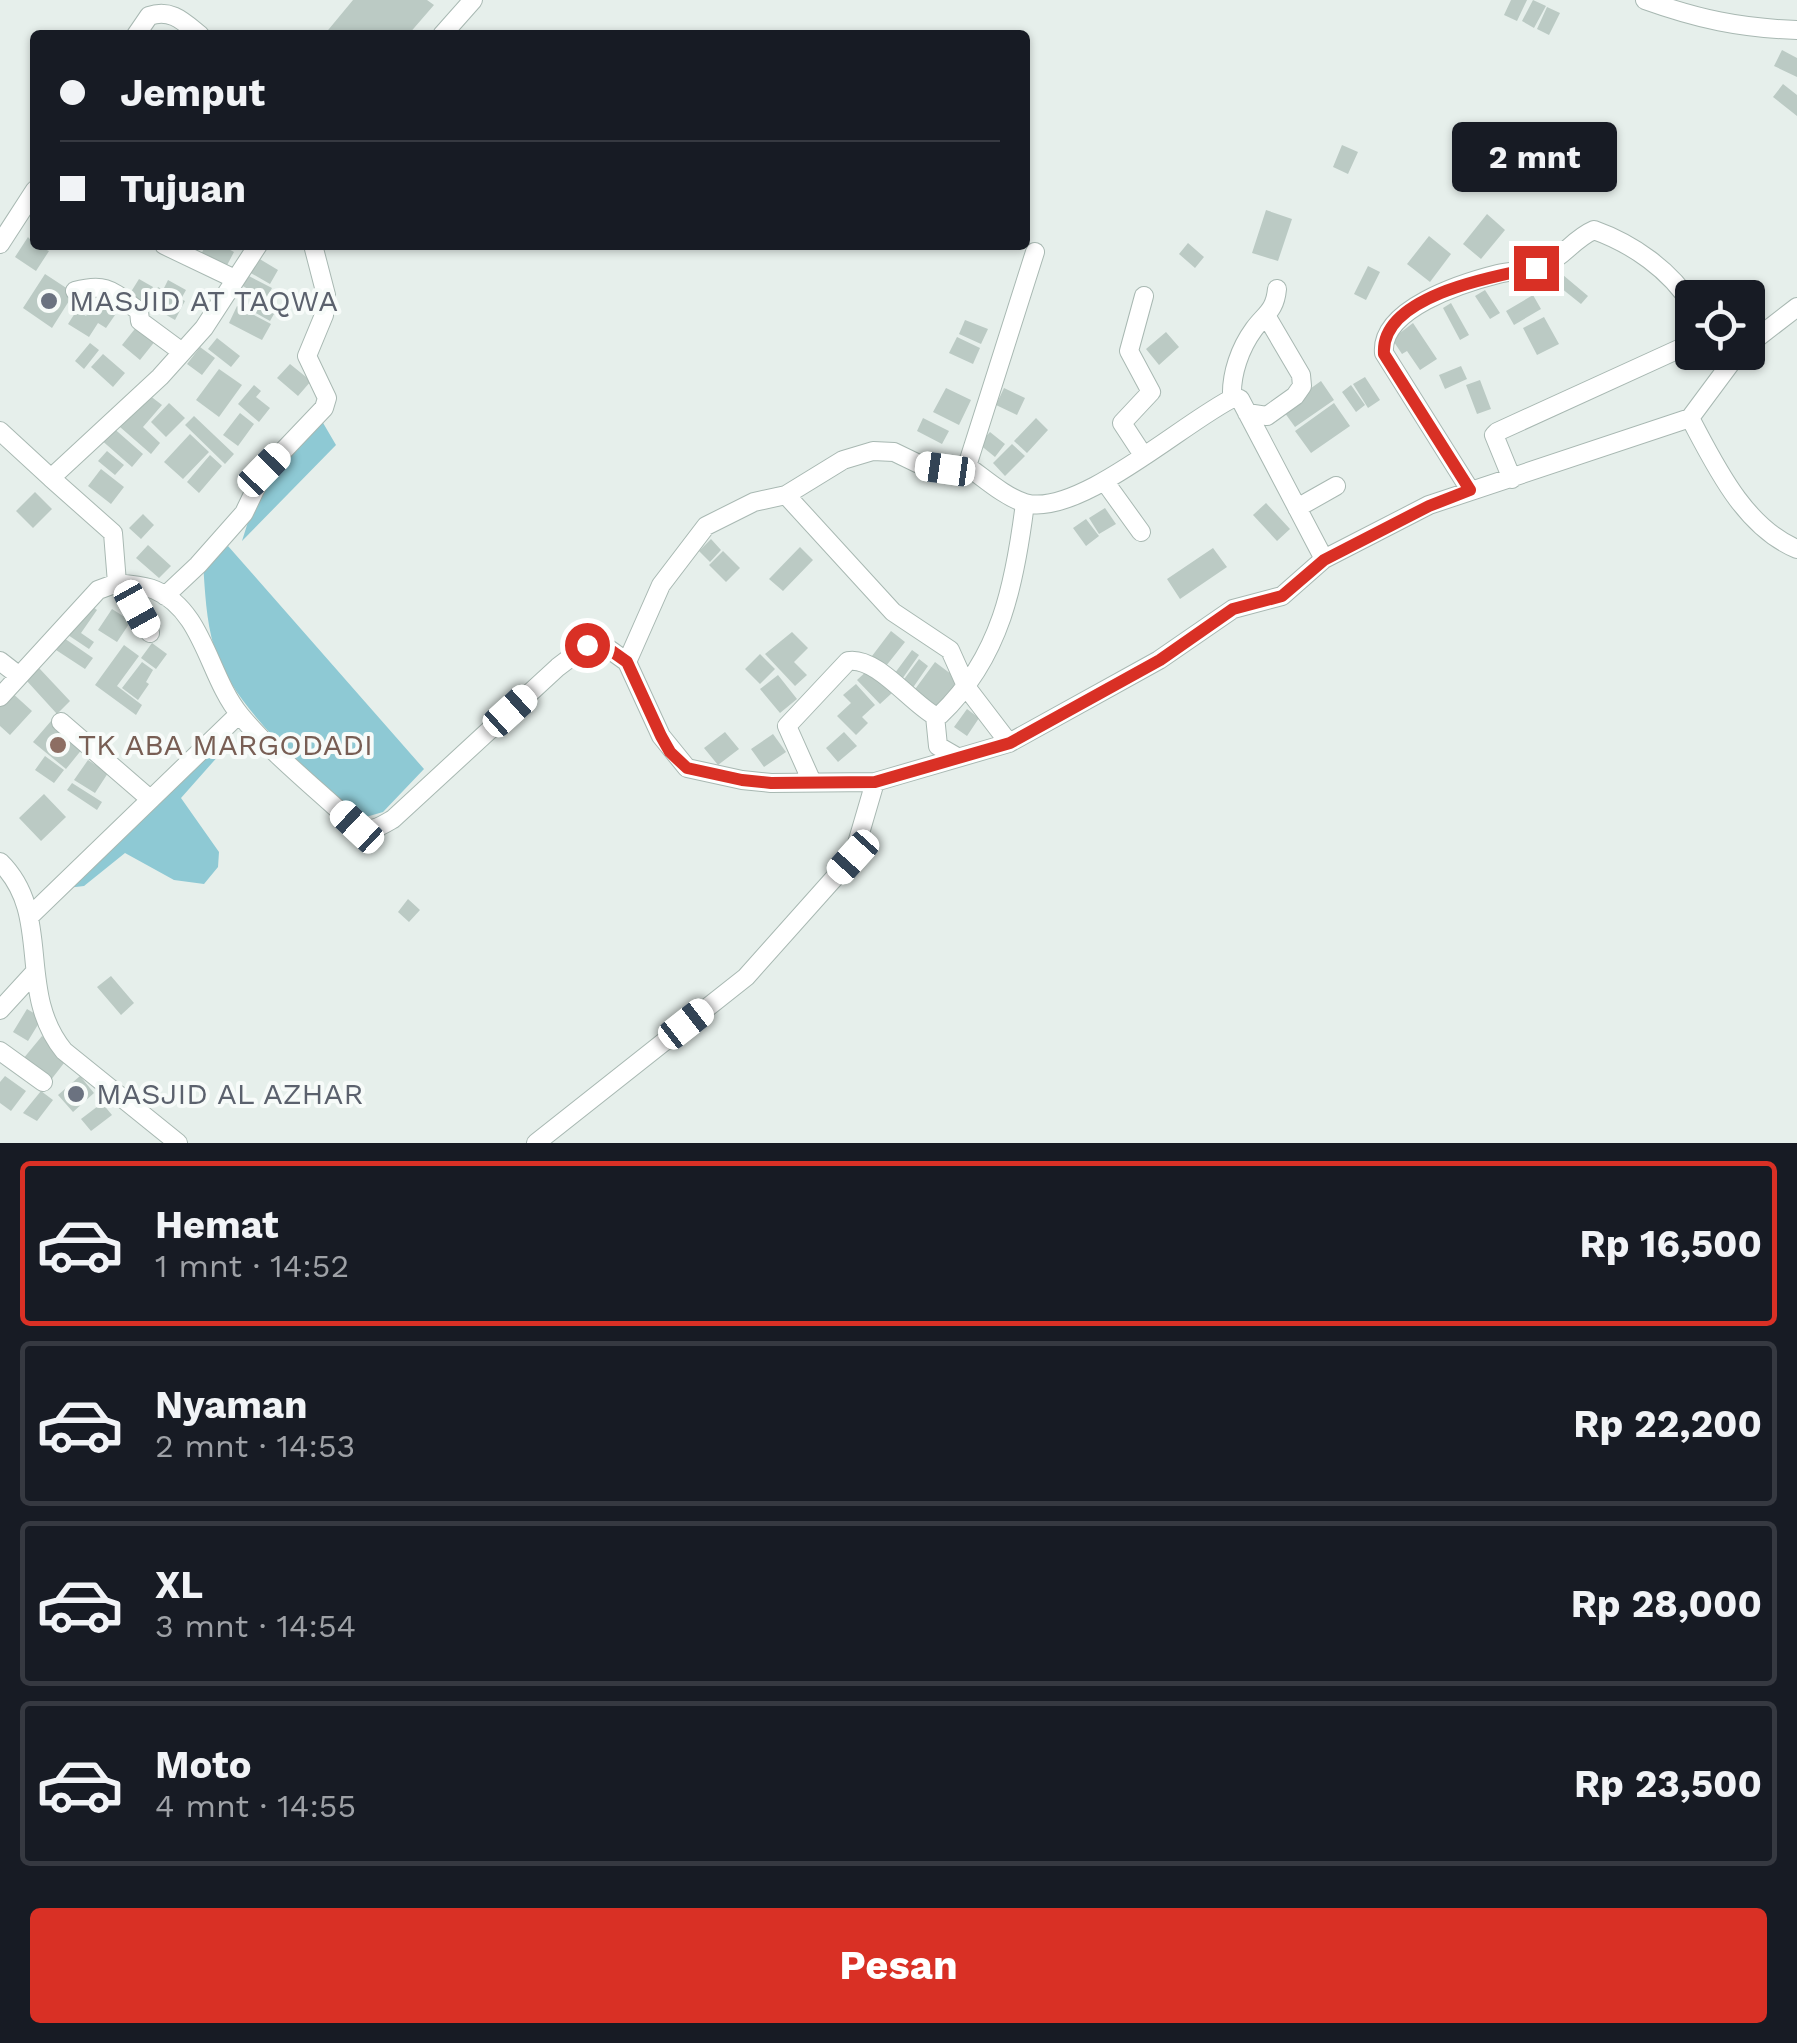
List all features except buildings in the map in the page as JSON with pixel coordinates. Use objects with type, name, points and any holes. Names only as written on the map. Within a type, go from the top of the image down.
[{"type":"street","points":[[1645,0],[1728,26],[1797,30]]},
{"type":"street","points":[[446,30],[469,2]]},
{"type":"street","points":[[139,30],[149,16],[164,12],[194,30]]},
{"type":"street","points":[[0,244],[30,198]]},
{"type":"street","points":[[1470,490],[1384,354],[1383,343],[1390,327],[1408,310],[1497,274],[1557,260],[1577,237],[1594,230],[1636,250],[1675,282]]},
{"type":"street","points":[[174,250],[235,279]]},
{"type":"street","points":[[51,478],[160,377],[204,328],[255,250]]},
{"type":"street","points":[[165,596],[198,566],[244,513],[264,470],[324,408],[327,398],[307,356],[324,315],[326,295],[314,250]]},
{"type":"street","points":[[967,466],[1035,252]]},
{"type":"street","points":[[75,291],[98,285],[107,288],[139,311],[140,321],[182,352]]},
{"type":"street","points":[[1232,397],[1232,378],[1240,356],[1274,305],[1277,289]]},
{"type":"street","points":[[1144,296],[1130,350],[1151,392],[1122,423],[1144,455]]},
{"type":"street","points":[[1765,332],[1797,307]]},
{"type":"street","points":[[1247,414],[1267,416],[1295,396],[1302,386],[1301,375],[1267,317]]},
{"type":"street","points":[[1512,478],[1496,444],[1497,432],[1675,351]]},
{"type":"street","points":[[0,697],[98,590],[122,584],[153,589],[190,618],[214,675],[239,714],[357,827],[372,830],[394,819],[579,649],[594,644],[606,647],[627,662],[670,752],[687,768],[742,780],[875,782],[1010,743],[1160,660],[1233,609],[1282,596],[1324,560],[1429,506],[1690,418],[1716,370]]},
{"type":"street","points":[[627,662],[660,585],[706,526],[754,502],[786,495],[843,460],[872,451],[894,452],[922,466],[967,466],[1025,503],[1048,504],[1105,482],[1232,397]]},
{"type":"street","points":[[1232,397],[1240,400],[1324,560]]},
{"type":"street","points":[[1690,418],[1737,496],[1775,538],[1797,549]]},
{"type":"street","points":[[0,431],[113,534],[122,584],[150,633]]},
{"type":"street","points":[[1105,482],[1142,532]]},
{"type":"street","points":[[1297,508],[1336,486]]},
{"type":"street","points":[[786,495],[893,612],[950,650],[968,688],[1010,743]]},
{"type":"street","points":[[934,716],[968,688],[1008,608],[1025,503]]},
{"type":"street","points":[[0,661],[18,675]]},
{"type":"street","points":[[812,782],[787,726],[848,661],[861,661],[877,670],[934,716],[938,746],[958,757]]},
{"type":"street","points":[[30,916],[239,714]]},
{"type":"street","points":[[61,722],[150,799]]},
{"type":"street","points":[[536,1143],[746,977],[853,857],[875,782]]},
{"type":"street","points":[[0,862],[16,878],[30,916],[34,974],[48,1029],[64,1051],[178,1143]]},
{"type":"street","points":[[0,1010],[34,974]]},
{"type":"street","points":[[0,1051],[43,1082]]},
{"type":"water","points":[[319,416],[336,445],[242,541],[263,474]]},
{"type":"water","points":[[228,546],[424,769],[383,812],[359,819],[276,740],[224,671],[209,626],[203,563]]},
{"type":"water","points":[[224,738],[228,745],[181,798],[219,852],[218,867],[204,884],[174,880],[125,853],[84,886],[67,888]]},
{"type":"place","name":"MASJID AT TAQWA","points":[[49,301]]},
{"type":"place","name":"TK ABA MARGODADI","points":[[58,745]]},
{"type":"place","name":"MASJID AL AZHAR","points":[[76,1094]]},
{"type":"route","points":[[587,645],[606,647],[627,662],[670,752],[687,768],[716,775],[771,783],[875,782],[1010,743],[1160,660],[1233,609],[1282,596],[1324,560],[1429,506],[1470,490],[1384,354],[1383,343],[1390,327],[1416,304],[1497,274],[1536,268]]}]
